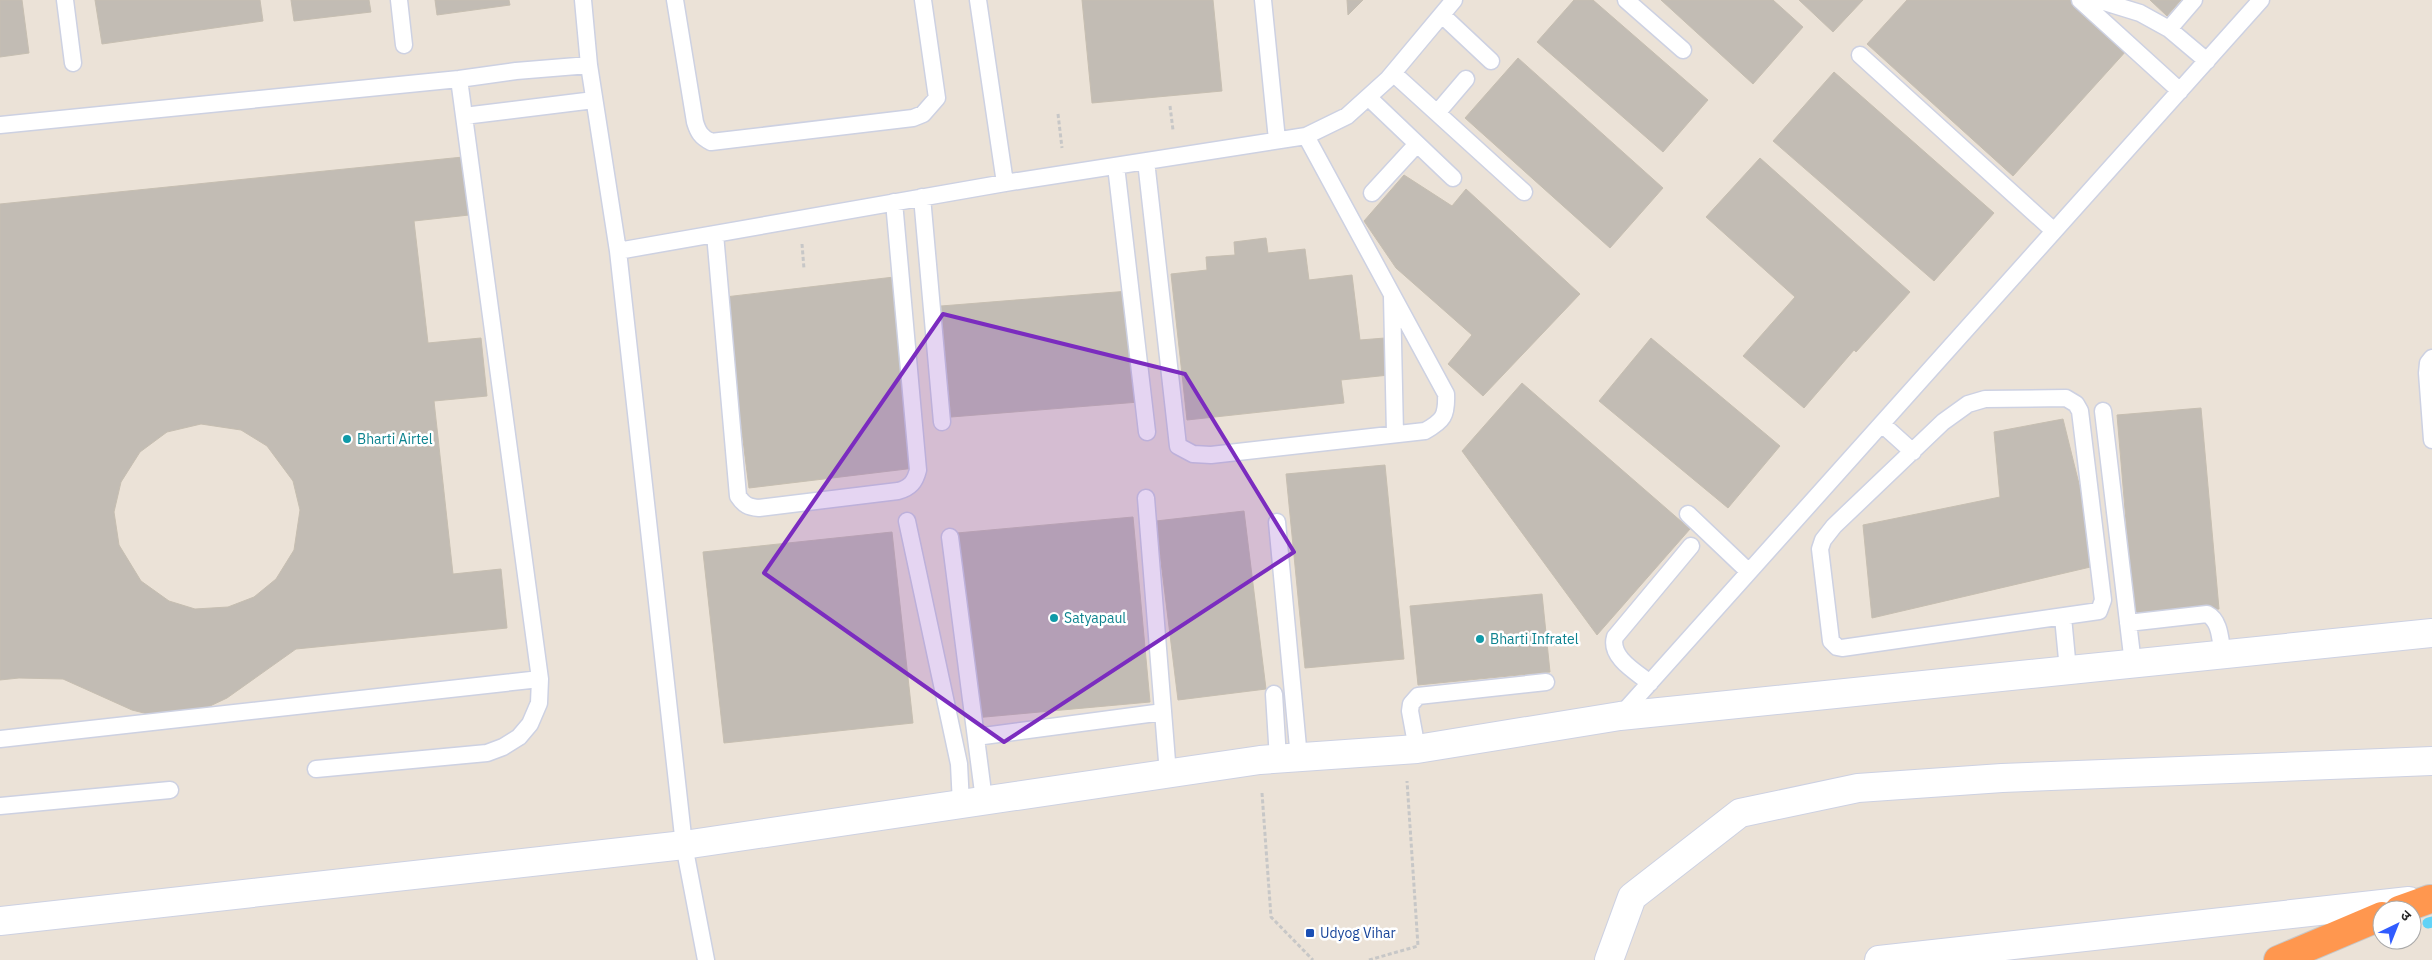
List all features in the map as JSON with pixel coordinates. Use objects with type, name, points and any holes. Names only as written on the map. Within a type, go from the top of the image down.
[{"type":"highway","points":[[2278,960],[2372,920]]},
{"type":"street","points":[[0,921],[684,845],[1279,759],[1411,750],[1620,716],[2432,633]]},
{"type":"street","points":[[1609,960],[1632,897],[1740,813],[1858,788],[2002,778],[2432,762]]},
{"type":"street","points":[[1879,960],[2431,899]]},
{"type":"lane","points":[[66,0],[73,63]]},
{"type":"lane","points":[[399,0],[404,45]]},
{"type":"lane","points":[[584,0],[594,100],[618,251],[684,845],[706,960]]},
{"type":"lane","points":[[675,0],[695,122],[703,138],[711,142],[913,118],[923,114],[937,98],[923,0]]},
{"type":"lane","points":[[978,0],[1005,183]]},
{"type":"lane","points":[[1263,0],[1277,140]]},
{"type":"lane","points":[[618,251],[1005,183],[1306,136],[1346,116],[1368,97],[1393,73],[1454,0]]},
{"type":"lane","points":[[1626,0],[1683,50]]},
{"type":"lane","points":[[2080,0],[2180,91]]},
{"type":"lane","points":[[2098,0],[2140,13],[2169,29],[2207,60]]},
{"type":"lane","points":[[2169,29],[2194,0]]},
{"type":"lane","points":[[1620,716],[2261,0]]},
{"type":"lane","points":[[1442,14],[1490,61]]},
{"type":"lane","points":[[1860,55],[2054,231]]},
{"type":"lane","points":[[0,125],[459,79],[516,71],[590,65]]},
{"type":"lane","points":[[1393,73],[1524,192]]},
{"type":"lane","points":[[316,769],[487,753],[504,747],[519,737],[530,724],[539,703],[540,679],[459,79]]},
{"type":"lane","points":[[1437,113],[1466,79]]},
{"type":"lane","points":[[1368,97],[1453,178]]},
{"type":"lane","points":[[464,116],[594,100]]},
{"type":"lane","points":[[1146,161],[1178,446],[1192,454],[1211,454],[1425,431],[1440,423],[1447,410],[1446,394],[1306,136]]},
{"type":"lane","points":[[1372,193],[1418,144]]},
{"type":"lane","points":[[1116,166],[1147,432]]},
{"type":"lane","points":[[922,197],[942,422]]},
{"type":"lane","points":[[714,234],[738,496],[743,504],[750,508],[759,508],[898,491],[908,488],[916,479],[918,470],[894,202]]},
{"type":"lane","points":[[1392,294],[1395,434]]},
{"type":"lane","points":[[2432,358],[2428,363],[2427,373],[2432,440]]},
{"type":"lane","points":[[2066,398],[2076,404],[2080,411],[2103,600],[2099,611],[1842,648],[1833,644],[1830,641],[1820,549],[1823,540],[1913,452],[1943,422],[1968,404],[1985,399],[2066,398]]},
{"type":"lane","points":[[2103,411],[2133,664]]},
{"type":"lane","points":[[1882,424],[1913,452]]},
{"type":"lane","points":[[1146,498],[1168,774]]},
{"type":"lane","points":[[1688,514],[1749,572]]},
{"type":"lane","points":[[907,521],[959,764],[973,802]]},
{"type":"lane","points":[[1277,522],[1279,759]]},
{"type":"lane","points":[[950,537],[976,737],[973,802]]},
{"type":"lane","points":[[1650,683],[1616,654],[1613,643],[1615,637],[1690,546]]},
{"type":"lane","points":[[2128,623],[2207,614],[2213,618],[2217,625],[2223,654]]},
{"type":"lane","points":[[2063,617],[2068,670]]},
{"type":"lane","points":[[0,739],[540,679]]},
{"type":"lane","points":[[1411,750],[1410,710],[1411,704],[1418,696],[1546,682]]},
{"type":"lane","points":[[1274,694],[1279,759]]},
{"type":"lane","points":[[976,737],[1163,712]]},
{"type":"lane","points":[[0,806],[170,790]]},
{"type":"path","points":[[1058,114],[1065,174]]},
{"type":"path","points":[[1369,960],[1418,946],[1411,750]]},
{"type":"path","points":[[1279,759],[1271,917],[1313,960]]},
{"type":"highlighted area","points":[[943,314],[1185,374],[1294,552],[1004,742],[764,573]]},
{"type":"building","points":[[0,0],[22,0],[29,53],[0,57]]},
{"type":"building","points":[[95,0],[260,0],[263,21],[102,44]]},
{"type":"building","points":[[291,0],[369,0],[371,12],[294,21]]},
{"type":"building","points":[[435,0],[509,0],[510,5],[437,15]]},
{"type":"building","points":[[1082,0],[1213,0],[1222,91],[1092,103]]},
{"type":"building","points":[[1347,0],[1363,0],[1348,15]]},
{"type":"building","points":[[1574,0],[1593,0],[1708,100],[1663,152],[1537,42]]},
{"type":"building","points":[[1661,0],[1773,0],[1803,27],[1753,84]]},
{"type":"building","points":[[1799,0],[1863,0],[1833,32]]},
{"type":"building","points":[[1907,0],[2071,0],[2127,50],[2013,176],[1867,44]]},
{"type":"building","points":[[2150,0],[2181,0],[2167,16]]},
{"type":"building","points":[[1518,58],[1663,188],[1610,248],[1465,118]]},
{"type":"building","points":[[1834,72],[1994,213],[1934,281],[1773,141]]},
{"type":"building","name":"Bharti Airtel","points":[[463,157],[469,215],[414,221],[428,343],[481,338],[487,396],[434,401],[453,574],[501,569],[507,628],[296,649],[227,698],[210,706],[168,715],[148,714],[132,710],[63,679],[19,678],[0,680],[0,204]],"holes":[[[201,424],[241,430],[267,446],[293,481],[300,510],[294,550],[276,579],[254,597],[228,607],[195,609],[169,601],[141,581],[119,545],[114,512],[121,482],[140,452],[167,432]]]},
{"type":"building","points":[[1760,158],[1910,292],[1856,352],[1854,350],[1804,408],[1743,356],[1795,297],[1706,217]]},
{"type":"building","points":[[1404,175],[1452,206],[1466,189],[1580,294],[1483,396],[1448,364],[1472,335],[1396,268],[1364,221]]},
{"type":"building","points":[[1266,238],[1268,253],[1305,249],[1309,280],[1352,275],[1360,340],[1385,338],[1389,375],[1341,380],[1344,403],[1187,420],[1171,274],[1207,270],[1206,257],[1235,255],[1234,242]]},
{"type":"building","points":[[894,277],[915,468],[749,488],[725,297]]},
{"type":"building","points":[[1129,291],[1139,402],[951,417],[941,306]]},
{"type":"building","points":[[1651,338],[1780,446],[1728,508],[1599,401]]},
{"type":"building","points":[[1522,383],[1690,529],[1597,635],[1462,451]]},
{"type":"building","points":[[2201,408],[2219,609],[2134,616],[2117,415]]},
{"type":"building","points":[[2063,419],[2099,565],[1872,618],[1863,525],[2000,497],[1994,432]]},
{"type":"building","points":[[1385,465],[1404,659],[1305,668],[1286,474]]},
{"type":"building","points":[[1244,511],[1266,689],[1178,700],[1156,521]]},
{"type":"building","name":"Satyapaul","points":[[1133,517],[1150,702],[974,718],[957,533]]},
{"type":"building","points":[[892,532],[913,723],[724,743],[703,552]]},
{"type":"building","name":"Bharti Infratel","points":[[1542,594],[1550,672],[1418,685],[1410,606]]},
{"type":"waterway","points":[[2428,923],[2432,922]]},
{"type":"place","name":"Bharti Airtel","points":[[347,439]]},
{"type":"place","name":"Satyapaul","points":[[1054,618]]},
{"type":"place","name":"Bharti Infratel","points":[[1480,639]]},
{"type":"place","name":"Udyog Vihar","points":[[1310,933]]}]
